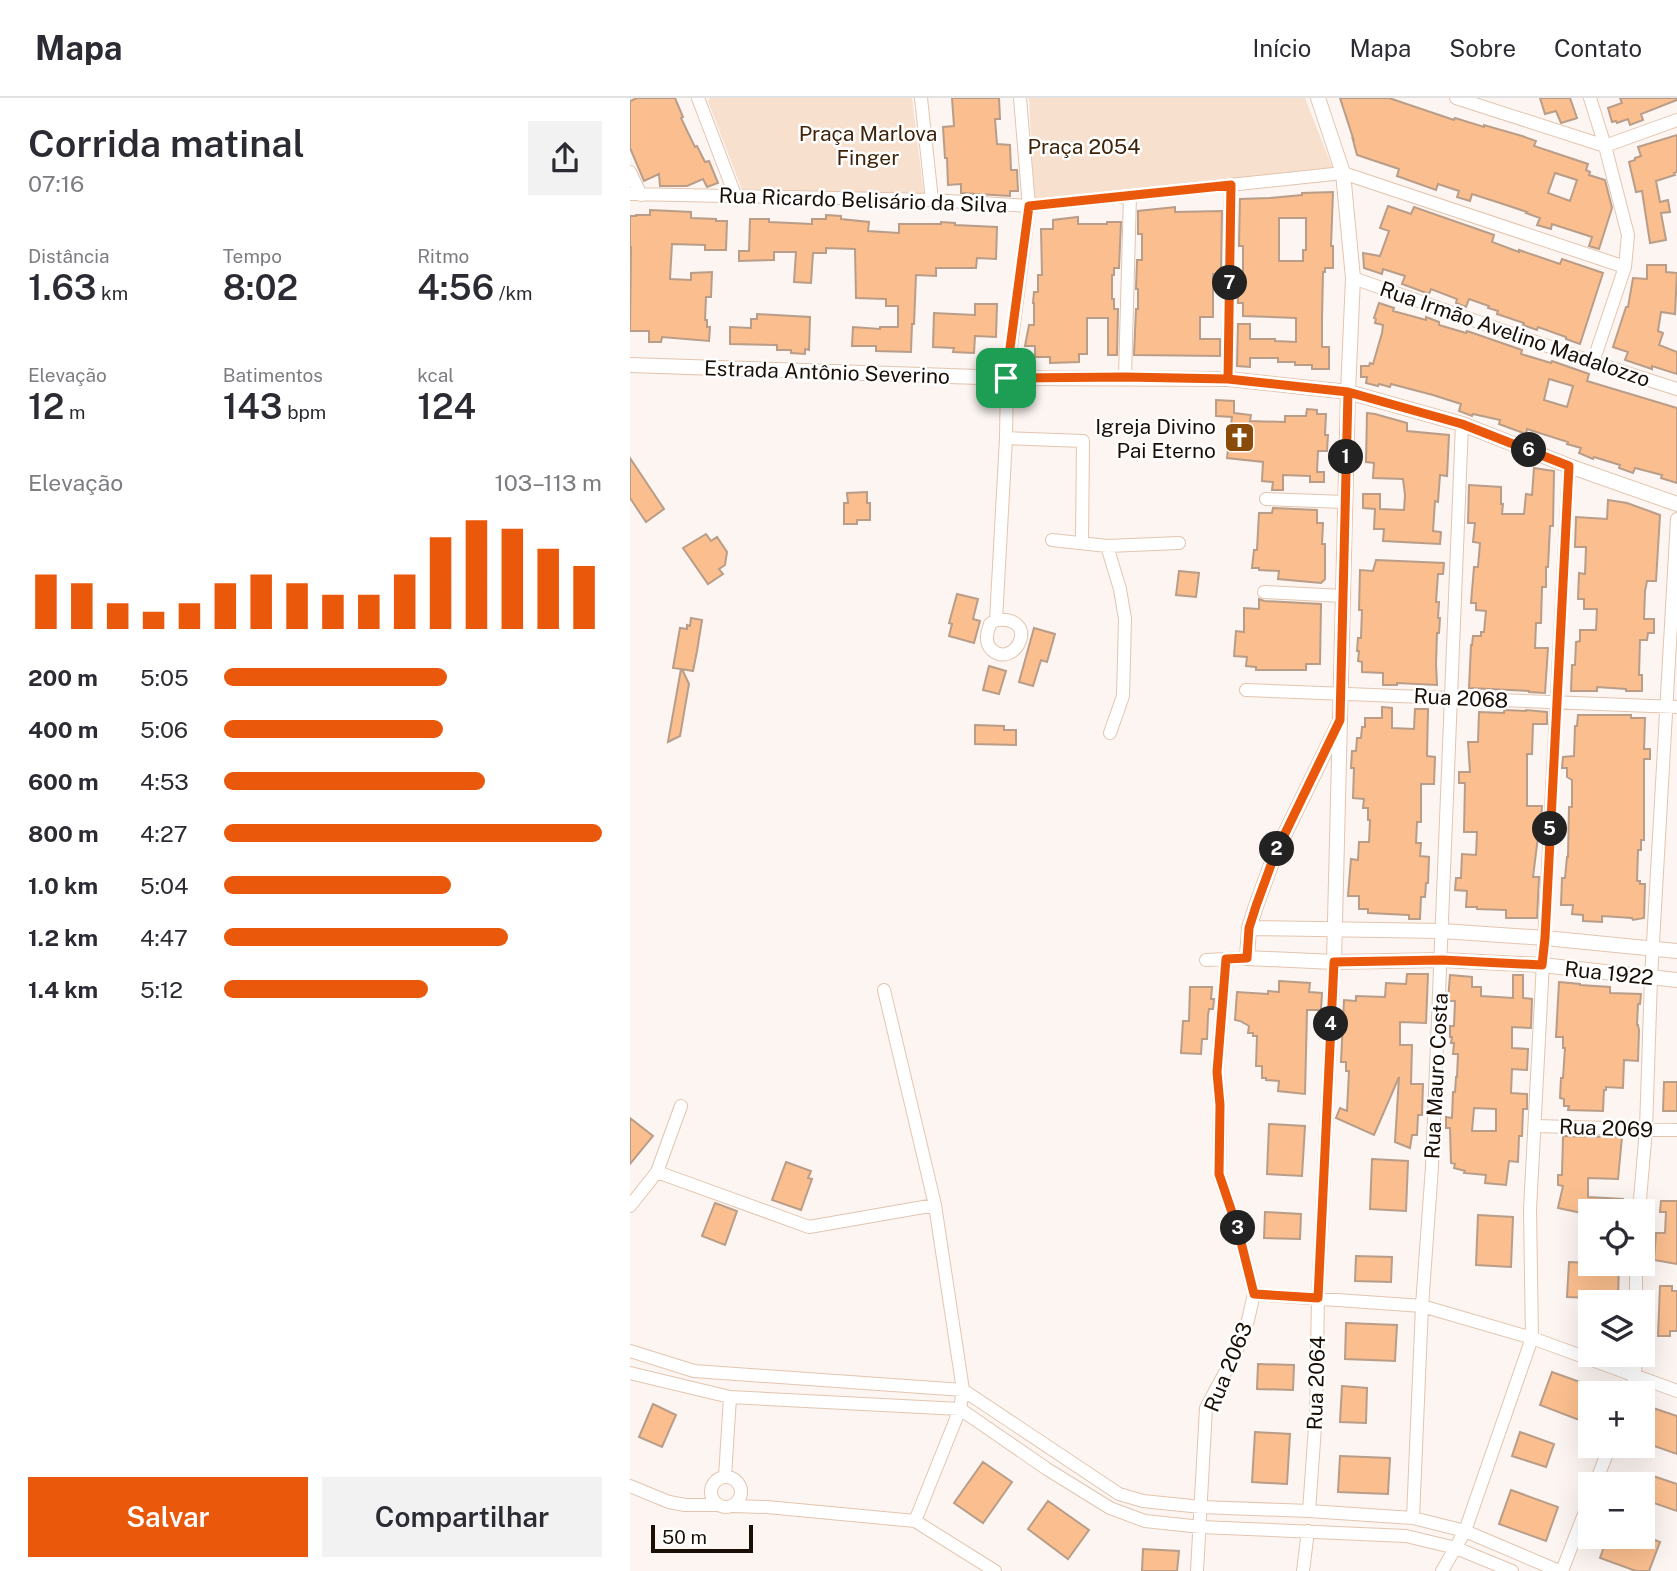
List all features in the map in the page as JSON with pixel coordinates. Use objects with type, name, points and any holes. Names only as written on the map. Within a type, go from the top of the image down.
[{"type":"street","points":[[698,98],[735,195]]},
{"type":"street","points":[[921,98],[932,200]]},
{"type":"street","points":[[996,620],[1006,438],[1006,378],[1029,206],[1020,98]]},
{"type":"street","points":[[1318,98],[1343,173],[1353,278],[1334,962]]},
{"type":"street","points":[[1456,98],[1605,146],[1677,120]]},
{"type":"street","points":[[1489,98],[1495,110]]},
{"type":"street","points":[[1590,98],[1628,235],[1625,267],[1593,362]]},
{"type":"street","points":[[630,172],[635,194]]},
{"type":"street","name":"Rua Ricardo Belisário da Silva","points":[[635,194],[932,200],[1029,206],[1343,173],[1625,267]]},
{"type":"street","points":[[1228,379],[1231,185]]},
{"type":"street","points":[[1125,377],[1130,195]]},
{"type":"street","name":"Rua Irmão Avelino Madalozzo","points":[[1353,278],[1677,389]]},
{"type":"street","name":"Estrada Antônio Severino","points":[[630,365],[1006,378],[1228,379],[1348,392],[1462,424],[1677,504]]},
{"type":"street","name":"Rua Mauro Costa","points":[[1413,1518],[1442,960],[1462,424]]},
{"type":"street","points":[[1006,438],[1083,440],[1083,543]]},
{"type":"street","points":[[1442,1571],[1465,1531],[1532,1338],[1530,1210],[1569,466]]},
{"type":"street","points":[[1266,499],[1345,502]]},
{"type":"street","points":[[1640,1199],[1646,1129],[1651,978],[1672,706],[1677,519]]},
{"type":"street","points":[[1052,540],[1107,546],[1178,543]]},
{"type":"street","points":[[1107,546],[1120,589],[1125,619],[1123,696],[1110,733]]},
{"type":"street","points":[[1264,592],[1343,596]]},
{"type":"street","name":"Rua 2068","points":[[1246,690],[1672,706]]},
{"type":"street","points":[[1247,958],[1249,928],[1275,854],[1340,720]]},
{"type":"street","name":"Rua 1922","points":[[1249,928],[1442,931],[1677,951]]},
{"type":"street","name":"Rua 2063","points":[[1198,1571],[1206,1408],[1236,1352],[1254,1294],[1238,1230],[1219,1174],[1220,1105],[1217,1072],[1226,959]]},
{"type":"street","name":"Rua 1922","points":[[1206,960],[1442,960],[1542,965],[1677,980]]},
{"type":"street","name":"Rua 2064","points":[[1310,1511],[1318,1377],[1318,1298],[1334,962]]},
{"type":"street","points":[[884,990],[935,1205],[963,1390],[960,1409],[915,1521]]},
{"type":"street","points":[[630,1206],[657,1172],[681,1106]]},
{"type":"street","name":"Rua 2069","points":[[1535,1126],[1677,1130]]},
{"type":"street","points":[[657,1172],[809,1227],[935,1205]]},
{"type":"street","points":[[1254,1294],[1422,1306],[1532,1338],[1677,1391]]},
{"type":"street","points":[[630,1351],[694,1371],[963,1390],[1119,1494],[1143,1501],[1201,1507],[1413,1518],[1465,1531],[1561,1571],[1578,1528]]},
{"type":"street","points":[[1634,1381],[1635,1367]]},
{"type":"street","points":[[630,1373],[730,1397],[960,1409],[1110,1508],[1145,1521],[1201,1527],[1406,1536],[1456,1548],[1512,1571]]},
{"type":"street","points":[[724,1477],[730,1397]]},
{"type":"street","points":[[685,1505],[724,1477],[735,1479],[741,1488],[767,1507]]},
{"type":"street","points":[[630,1486],[669,1502],[685,1505],[767,1507],[915,1521],[995,1571]]},
{"type":"street","points":[[712,1486],[711,1496],[717,1505]]},
{"type":"street","points":[[732,1506],[740,1499],[741,1488]]},
{"type":"street","points":[[1303,1571],[1308,1531]]},
{"type":"green space","name":"Praça Marlova Finger","points":[[710,98],[912,98],[924,195],[742,190],[708,101]]},
{"type":"green space","name":"Praça 2054","points":[[1029,98],[1305,98],[1333,169],[1034,199]]},
{"type":"building","points":[[637,98],[675,98],[695,147],[697,146],[705,162],[709,161],[718,183],[707,187],[703,179],[687,186],[660,186],[659,174],[644,181],[630,148],[630,101]]},
{"type":"building","points":[[952,98],[999,98],[1000,119],[995,119],[997,144],[1010,145],[1011,170],[1017,170],[1018,191],[1010,191],[1010,196],[961,193],[961,184],[948,185],[943,127],[954,126]]},
{"type":"building","points":[[1340,98],[1389,98],[1454,120],[1455,118],[1484,125],[1536,141],[1534,146],[1588,164],[1586,170],[1590,172],[1589,175],[1605,180],[1612,208],[1599,249],[1589,246],[1592,237],[1552,224],[1551,229],[1537,225],[1540,218],[1527,212],[1472,194],[1470,201],[1457,197],[1459,191],[1438,184],[1436,190],[1397,176],[1399,169],[1357,155]],"holes":[[[1555,173],[1577,180],[1570,201],[1548,193]]]},
{"type":"building","points":[[1540,98],[1570,98],[1577,118],[1561,123],[1556,111],[1545,114]]},
{"type":"building","points":[[1620,98],[1677,100],[1641,114],[1643,120],[1630,125],[1628,119],[1612,122],[1608,108],[1622,103]]},
{"type":"building","points":[[1677,135],[1677,172],[1656,181],[1660,202],[1668,200],[1670,212],[1661,213],[1666,240],[1650,243],[1642,191],[1636,192],[1629,162],[1641,156],[1638,147]]},
{"type":"building","points":[[1333,192],[1333,268],[1325,268],[1323,272],[1322,347],[1329,347],[1329,369],[1312,369],[1312,365],[1295,365],[1295,362],[1278,362],[1278,358],[1250,358],[1250,367],[1237,366],[1238,324],[1250,324],[1250,339],[1296,342],[1296,318],[1243,316],[1243,303],[1238,303],[1238,283],[1243,283],[1243,246],[1239,246],[1240,199]],"holes":[[[1279,218],[1306,218],[1306,250],[1303,250],[1303,261],[1279,261]]]},
{"type":"building","points":[[1388,206],[1411,214],[1414,207],[1494,235],[1492,242],[1519,252],[1560,264],[1562,259],[1603,273],[1580,344],[1538,327],[1537,330],[1523,325],[1524,323],[1497,314],[1498,311],[1488,308],[1489,306],[1469,299],[1466,307],[1456,303],[1457,299],[1431,289],[1429,294],[1402,284],[1405,276],[1383,269],[1382,274],[1364,268],[1363,253],[1380,256],[1389,231],[1380,228]]},
{"type":"building","points":[[1175,207],[1175,212],[1222,211],[1221,274],[1213,274],[1213,317],[1200,317],[1200,339],[1220,339],[1220,356],[1134,355],[1138,309],[1137,260],[1142,260],[1142,234],[1138,234],[1138,211]]},
{"type":"building","points":[[650,210],[691,212],[691,218],[727,221],[726,250],[705,250],[705,245],[672,244],[670,279],[691,280],[691,273],[712,272],[711,297],[706,297],[705,320],[707,327],[710,327],[709,341],[662,337],[661,342],[649,342],[649,331],[630,331],[630,216],[650,215]]},
{"type":"building","points":[[826,215],[869,222],[868,231],[899,233],[899,224],[941,222],[997,227],[996,259],[977,258],[976,268],[936,268],[936,276],[916,275],[911,352],[876,351],[876,346],[852,346],[853,327],[898,327],[898,306],[886,306],[886,299],[856,298],[855,249],[826,248],[826,253],[813,253],[811,283],[794,282],[796,252],[774,252],[774,260],[739,261],[739,251],[749,251],[750,219],[812,224],[812,219],[826,219]]},
{"type":"building","points":[[1078,217],[1078,224],[1121,222],[1119,268],[1114,268],[1112,275],[1112,299],[1114,309],[1118,309],[1117,355],[1108,355],[1108,318],[1087,318],[1087,354],[1079,354],[1079,362],[1050,363],[1050,357],[1035,357],[1035,346],[1025,346],[1029,325],[1034,325],[1033,303],[1034,292],[1038,292],[1038,275],[1042,275],[1041,229],[1053,229],[1053,220]]},
{"type":"building","points":[[1647,265],[1666,265],[1666,272],[1677,273],[1675,314],[1661,312],[1658,331],[1663,333],[1659,345],[1677,352],[1677,374],[1625,360],[1628,352],[1613,347],[1628,307],[1633,278],[1647,279]]},
{"type":"building","points":[[1379,303],[1394,308],[1393,311],[1426,320],[1426,317],[1439,322],[1439,325],[1466,333],[1467,331],[1522,350],[1521,354],[1589,374],[1587,381],[1677,408],[1677,483],[1661,478],[1662,475],[1635,468],[1633,473],[1619,468],[1620,465],[1594,457],[1593,459],[1579,453],[1581,448],[1567,444],[1568,442],[1527,429],[1526,434],[1499,424],[1500,420],[1473,414],[1472,416],[1459,411],[1461,404],[1391,384],[1390,387],[1366,383],[1367,377],[1361,377],[1361,366],[1373,364],[1383,325],[1375,323]],"holes":[[[1549,379],[1573,386],[1567,407],[1544,400]]]},
{"type":"building","points":[[975,304],[997,304],[996,337],[975,336],[974,353],[933,347],[934,313],[975,315]]},
{"type":"building","points":[[757,314],[810,317],[809,350],[805,349],[805,354],[791,353],[791,350],[777,350],[777,345],[730,344],[730,327],[751,328],[751,319],[757,319]]},
{"type":"building","points":[[1216,400],[1234,401],[1234,413],[1251,415],[1250,421],[1285,422],[1285,416],[1306,416],[1307,409],[1317,410],[1317,414],[1326,414],[1327,451],[1318,451],[1317,472],[1324,472],[1324,482],[1310,482],[1310,476],[1283,475],[1283,490],[1272,490],[1273,482],[1262,481],[1263,462],[1227,458],[1232,417],[1216,416]]},
{"type":"building","points":[[1367,413],[1407,423],[1407,431],[1449,435],[1447,476],[1440,475],[1438,502],[1435,501],[1433,531],[1441,532],[1440,544],[1383,541],[1384,529],[1374,529],[1375,509],[1363,508],[1363,494],[1380,494],[1380,509],[1404,510],[1405,495],[1403,479],[1373,478],[1374,463],[1366,462]]},
{"type":"building","points":[[630,458],[664,509],[646,522],[630,498]]},
{"type":"building","points":[[1534,468],[1554,471],[1553,526],[1550,526],[1546,587],[1542,587],[1541,623],[1536,623],[1535,648],[1548,648],[1545,693],[1469,688],[1471,645],[1473,636],[1481,636],[1481,632],[1484,632],[1486,611],[1476,610],[1476,603],[1471,603],[1474,567],[1478,567],[1480,543],[1473,542],[1475,523],[1468,523],[1469,485],[1501,487],[1502,514],[1524,514],[1526,494],[1532,495]]},
{"type":"building","points":[[867,492],[870,520],[844,524],[847,493]]},
{"type":"building","points":[[1608,500],[1627,503],[1660,515],[1656,581],[1647,581],[1645,591],[1644,619],[1654,619],[1654,633],[1648,633],[1647,640],[1640,640],[1639,675],[1642,675],[1642,691],[1597,687],[1597,691],[1571,691],[1576,642],[1580,641],[1580,630],[1596,630],[1597,609],[1584,609],[1584,599],[1578,599],[1579,573],[1585,574],[1586,547],[1575,547],[1576,517],[1607,519]]},
{"type":"building","points":[[1273,508],[1317,510],[1317,523],[1323,523],[1322,544],[1325,544],[1325,579],[1321,583],[1278,579],[1279,571],[1252,568],[1254,550],[1257,550],[1259,513],[1272,513]]},
{"type":"building","points":[[706,534],[711,541],[717,537],[727,552],[725,565],[719,569],[723,574],[708,584],[683,548]]},
{"type":"building","points":[[1376,560],[1444,563],[1443,574],[1438,574],[1436,602],[1439,602],[1440,618],[1437,633],[1437,685],[1383,685],[1383,673],[1362,672],[1362,662],[1358,661],[1357,651],[1358,638],[1361,638],[1360,570],[1373,571]]},
{"type":"building","points":[[1179,571],[1199,573],[1196,597],[1176,595]]},
{"type":"building","points":[[957,594],[978,599],[973,619],[980,621],[974,643],[949,636],[952,624],[949,623]]},
{"type":"building","points":[[1259,599],[1321,604],[1320,664],[1306,664],[1306,670],[1256,670],[1256,667],[1246,666],[1247,657],[1234,656],[1236,631],[1244,632],[1244,608],[1259,609]]},
{"type":"building","points":[[691,618],[702,620],[697,651],[693,671],[682,669],[689,684],[680,736],[668,742],[681,669],[673,668],[680,628],[687,629]]},
{"type":"building","points":[[1034,628],[1055,634],[1047,662],[1041,660],[1033,686],[1019,682]]},
{"type":"building","points":[[989,666],[1006,671],[999,694],[983,690]]},
{"type":"building","points":[[1382,707],[1392,708],[1392,728],[1414,729],[1415,709],[1428,709],[1427,756],[1435,757],[1434,784],[1421,784],[1421,822],[1417,822],[1416,843],[1421,843],[1420,856],[1429,857],[1428,883],[1425,897],[1421,897],[1420,919],[1409,919],[1409,915],[1368,913],[1368,909],[1359,909],[1359,896],[1348,896],[1351,859],[1358,860],[1359,842],[1369,842],[1370,820],[1368,808],[1363,808],[1364,799],[1353,798],[1352,751],[1356,751],[1357,738],[1361,738],[1365,718],[1382,718]]},
{"type":"building","points":[[1504,710],[1547,712],[1547,724],[1533,724],[1532,754],[1527,754],[1527,806],[1542,806],[1533,877],[1539,877],[1537,918],[1506,918],[1506,910],[1466,907],[1467,891],[1455,890],[1456,878],[1461,878],[1462,854],[1476,855],[1477,832],[1464,832],[1465,783],[1459,783],[1459,772],[1470,772],[1468,742],[1478,742],[1479,712],[1504,713]]},
{"type":"building","points":[[1578,715],[1631,715],[1631,718],[1645,718],[1644,749],[1650,749],[1650,759],[1644,759],[1644,840],[1641,840],[1641,850],[1638,850],[1637,881],[1645,884],[1644,918],[1633,920],[1602,916],[1602,922],[1583,921],[1583,915],[1572,914],[1573,905],[1561,905],[1562,878],[1565,878],[1568,857],[1569,807],[1572,807],[1572,780],[1567,777],[1567,768],[1562,768],[1563,757],[1574,756]]},
{"type":"building","points":[[975,725],[1004,726],[1004,730],[1016,730],[1016,745],[975,744]]},
{"type":"building","points":[[1407,974],[1428,974],[1426,1023],[1400,1022],[1400,1045],[1412,1045],[1411,1084],[1423,1084],[1422,1115],[1418,1115],[1417,1135],[1412,1135],[1410,1148],[1395,1142],[1399,1077],[1374,1135],[1336,1118],[1340,1108],[1347,1111],[1349,1071],[1346,1071],[1346,1062],[1341,1062],[1344,1000],[1356,1001],[1356,996],[1385,997],[1386,983],[1406,984]]},
{"type":"building","points":[[1450,975],[1472,977],[1472,987],[1481,987],[1481,996],[1513,998],[1513,975],[1523,975],[1523,998],[1532,999],[1531,1028],[1512,1027],[1512,1048],[1528,1049],[1527,1070],[1512,1069],[1511,1093],[1527,1094],[1527,1109],[1523,1109],[1518,1162],[1509,1161],[1506,1185],[1485,1183],[1486,1175],[1464,1173],[1465,1171],[1454,1168],[1455,1164],[1451,1163],[1450,1128],[1446,1128],[1446,1117],[1452,1118],[1458,1054],[1453,1054],[1454,1043],[1451,1043],[1450,1037],[1450,1026],[1454,1026],[1455,1001],[1448,1001]],"holes":[[[1474,1108],[1496,1109],[1496,1131],[1472,1131]]]},
{"type":"building","points":[[1279,981],[1310,983],[1309,992],[1322,993],[1321,1010],[1307,1010],[1305,1094],[1278,1091],[1279,1081],[1262,1078],[1262,1066],[1256,1066],[1257,1036],[1248,1033],[1249,1026],[1235,1020],[1237,992],[1279,992]]},
{"type":"building","points":[[1559,982],[1610,987],[1610,993],[1641,994],[1637,1025],[1638,1061],[1624,1060],[1623,1088],[1606,1087],[1603,1111],[1568,1110],[1569,1106],[1564,1106],[1564,1099],[1560,1098],[1565,1048],[1563,1037],[1556,1037]]},
{"type":"building","points":[[1190,987],[1212,987],[1211,999],[1214,999],[1213,1009],[1209,1009],[1207,1039],[1202,1039],[1201,1054],[1181,1053],[1183,1021],[1189,1021]]},
{"type":"building","points":[[1664,1082],[1677,1082],[1677,1111],[1663,1111]]},
{"type":"building","points":[[630,1118],[653,1136],[630,1164]]},
{"type":"building","points":[[1269,1124],[1305,1126],[1302,1176],[1267,1174]]},
{"type":"building","points":[[1563,1136],[1622,1137],[1618,1179],[1588,1178],[1588,1197],[1623,1199],[1578,1199],[1578,1212],[1558,1208],[1563,1186],[1558,1185],[1558,1175],[1562,1175]]},
{"type":"building","points":[[1372,1159],[1408,1161],[1406,1211],[1370,1209]]},
{"type":"building","points":[[786,1162],[811,1171],[808,1178],[812,1179],[801,1210],[772,1200]]},
{"type":"building","points":[[1661,1201],[1677,1201],[1677,1264],[1655,1260],[1656,1233],[1665,1233],[1666,1212],[1660,1212]]},
{"type":"building","points":[[715,1203],[737,1211],[725,1245],[702,1236]]},
{"type":"building","points":[[1265,1212],[1301,1214],[1300,1239],[1264,1238]]},
{"type":"building","points":[[1478,1215],[1513,1217],[1511,1267],[1476,1265]]},
{"type":"building","points":[[1356,1256],[1392,1257],[1391,1282],[1355,1281]]},
{"type":"building","points":[[1569,1262],[1578,1262],[1578,1276],[1619,1276],[1618,1290],[1578,1290],[1578,1297],[1567,1297]]},
{"type":"building","points":[[1660,1286],[1672,1286],[1672,1291],[1677,1291],[1677,1331],[1670,1331],[1670,1336],[1658,1336]]},
{"type":"building","points":[[1346,1323],[1397,1325],[1395,1361],[1345,1359]]},
{"type":"building","points":[[1258,1364],[1294,1365],[1293,1390],[1257,1389]]},
{"type":"building","points":[[1552,1372],[1578,1381],[1578,1420],[1540,1405]]},
{"type":"building","points":[[1342,1386],[1367,1388],[1366,1423],[1340,1422]]},
{"type":"building","points":[[653,1404],[676,1415],[662,1447],[639,1437]]},
{"type":"building","points":[[1655,1409],[1677,1416],[1677,1454],[1655,1446]]},
{"type":"building","points":[[1255,1432],[1290,1434],[1287,1484],[1252,1482]]},
{"type":"building","points":[[1520,1432],[1554,1444],[1546,1467],[1512,1456]]},
{"type":"building","points":[[1340,1456],[1390,1458],[1388,1494],[1338,1492]]},
{"type":"building","points":[[983,1462],[1012,1482],[983,1523],[954,1503]]},
{"type":"building","points":[[1655,1477],[1677,1484],[1677,1511],[1655,1503]]},
{"type":"building","points":[[1511,1490],[1558,1507],[1546,1541],[1499,1524]]},
{"type":"building","points":[[1048,1501],[1089,1530],[1068,1559],[1028,1529]]},
{"type":"building","points":[[1655,1540],[1660,1542],[1649,1571],[1636,1571],[1600,1558],[1603,1549],[1655,1549]]},
{"type":"building","points":[[1143,1549],[1179,1551],[1177,1571],[1142,1571]]},
{"type":"place","name":"Igreja Divino Pai Eterno","points":[[1239,438]]},
{"type":"route","points":[[1006,378],[1029,206],[1231,185],[1228,379],[1288,386],[1348,392],[1462,424],[1569,466],[1542,965],[1442,960],[1334,962],[1318,1298],[1254,1294],[1238,1230],[1219,1174],[1220,1105],[1217,1072],[1226,959],[1247,958],[1249,928],[1275,854],[1340,720],[1348,392],[1228,379],[1006,378]]}]
